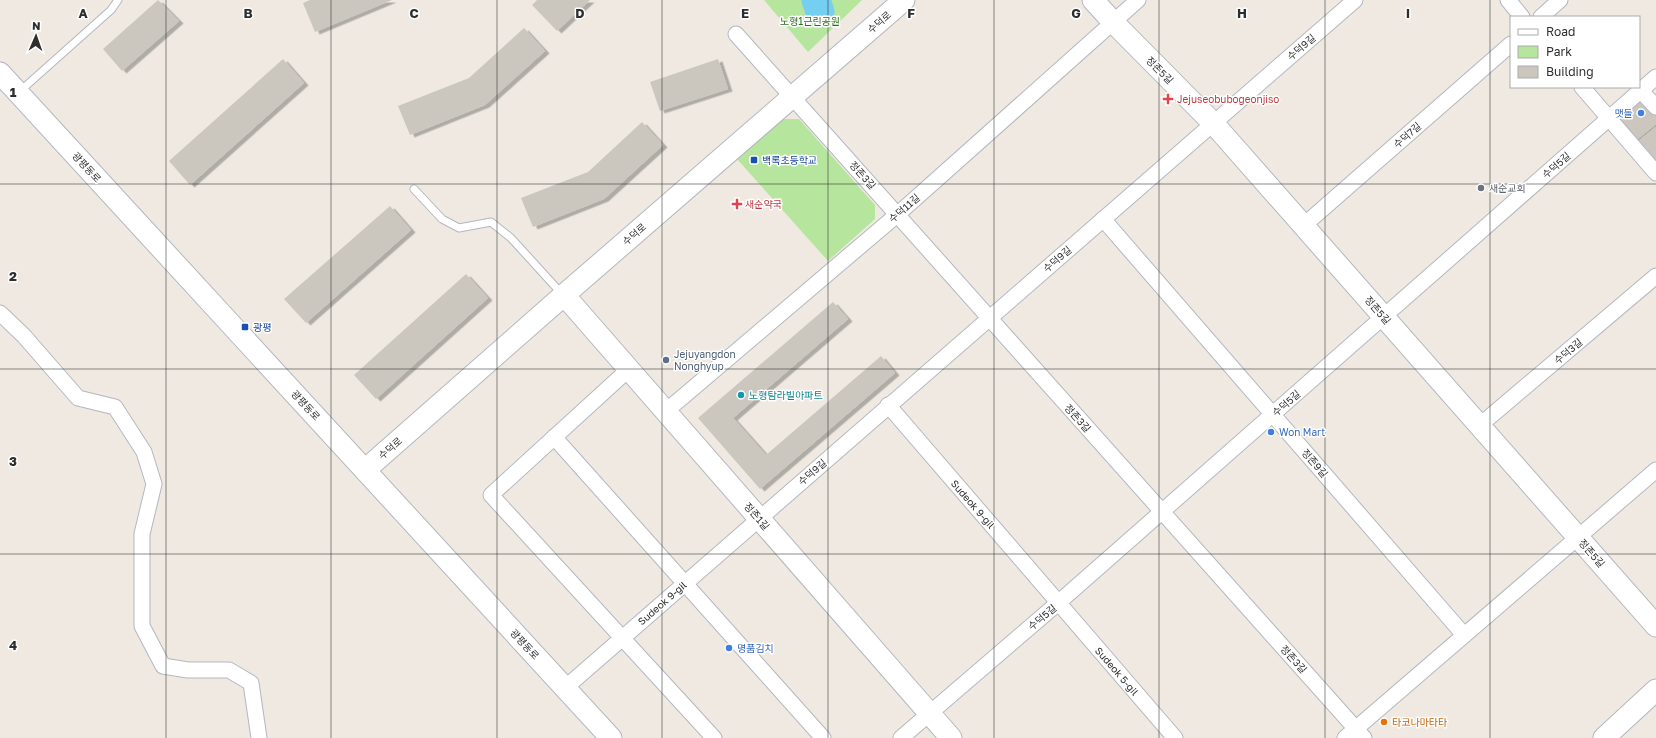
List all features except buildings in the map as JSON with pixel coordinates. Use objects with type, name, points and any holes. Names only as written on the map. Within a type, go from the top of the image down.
[{"type":"main road","name":"수덕로","points":[[365,470],[904,0]]},
{"type":"main road","name":"정존5길","points":[[1093,0],[1213,123],[1656,626]]},
{"type":"main road","name":"광평동로","points":[[0,73],[611,738]]},
{"type":"main road","name":"정존1길","points":[[564,295],[950,738]]},
{"type":"main road","points":[[1604,738],[1656,690]]},
{"type":"street","name":"수덕11길","points":[[665,412],[898,214],[1138,0]]},
{"type":"street","name":"수덕9길","points":[[758,518],[1355,0]]},
{"type":"street","points":[[1508,0],[1521,16]]},
{"type":"street","points":[[1542,16],[1560,0]]},
{"type":"street","name":"정존3길","points":[[736,34],[1162,512],[1355,735]]},
{"type":"street","name":"수덕7길","points":[[1304,226],[1510,45]]},
{"type":"street","name":"수덕5길","points":[[929,713],[1058,603],[1656,77]]},
{"type":"street","points":[[1583,88],[1656,173]]},
{"type":"street","points":[[1641,91],[1656,108]]},
{"type":"street","name":"정존9길","points":[[1103,219],[1464,636]]},
{"type":"street","name":"수덕3길","points":[[1479,426],[1656,277]]},
{"type":"street","points":[[0,314],[24,336],[78,398],[115,407],[144,452],[154,484],[142,534],[142,626],[163,666],[188,670],[229,670],[251,684],[259,738]]},
{"type":"street","points":[[629,370],[491,495],[714,738]]},
{"type":"street","name":"Sudeok 9-gil","points":[[888,405],[1058,603]]},
{"type":"street","points":[[554,437],[823,738]]},
{"type":"street","points":[[1355,735],[1464,636],[1656,470]]},
{"type":"street","name":"Sudeok 9-gil","points":[[565,688],[758,518]]},
{"type":"street","name":"Sudeok 5-gil","points":[[1058,603],[1175,738]]},
{"type":"street","points":[[901,738],[929,713]]},
{"type":"lane","points":[[18,92],[111,10],[118,0]]},
{"type":"lane","points":[[414,189],[442,219],[459,228],[491,222],[510,238],[564,295]]},
{"type":"green space","name":"노형1근린공원","points":[[764,0],[862,0],[808,52]]},
{"type":"green space","points":[[783,119],[799,119],[875,205],[875,219],[828,261],[737,159]]},
{"type":"waterway","points":[[816,0],[820,12]]},
{"type":"place","name":"Jejuseobubogeonjiso","points":[[1168,99]]},
{"type":"place","name":"맷돌","points":[[1641,113]]},
{"type":"place","name":"백록초등학교","points":[[754,160]]},
{"type":"place","name":"새순교회","points":[[1481,188]]},
{"type":"place","name":"새순약국","points":[[737,204]]},
{"type":"place","name":"광평","points":[[245,327]]},
{"type":"place","name":"Jejuyangdon Nonghyup","points":[[666,360]]},
{"type":"place","name":"노형탐라빌아파트","points":[[741,395]]},
{"type":"place","name":"Won Mart","points":[[1271,432]]},
{"type":"place","name":"명품김치","points":[[729,648]]},
{"type":"place","name":"타코나마타타","points":[[1384,722]]}]
